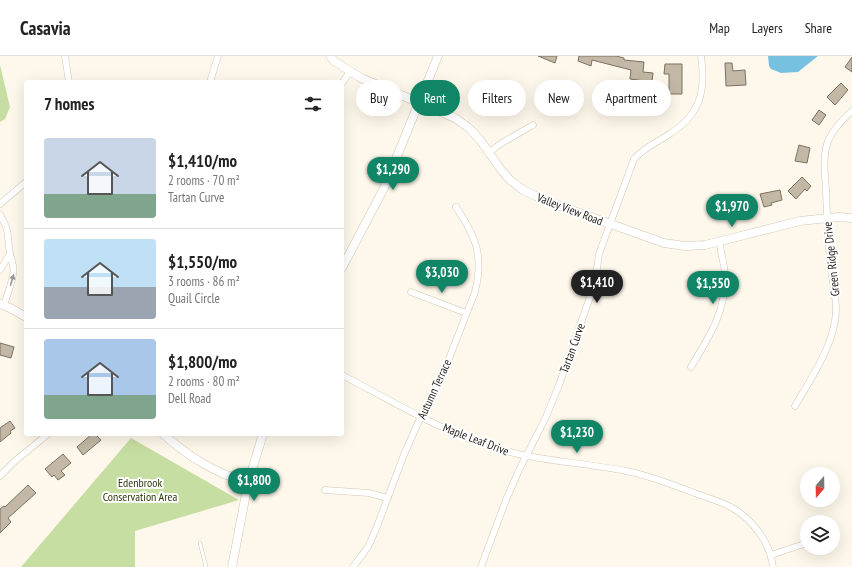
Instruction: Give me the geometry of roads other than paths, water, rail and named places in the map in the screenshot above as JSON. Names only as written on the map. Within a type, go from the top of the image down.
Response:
[{"type":"street","points":[[66,56],[69,80]]},
{"type":"street","points":[[211,80],[218,56]]},
{"type":"street","name":"Valley View Road","points":[[330,56],[334,61],[361,78],[410,98]]},
{"type":"street","points":[[429,80],[438,56]]},
{"type":"street","name":"Tartan Curve","points":[[481,567],[506,500],[546,417],[559,385],[591,296],[600,254],[634,160],[642,150],[670,134],[682,125],[692,114],[699,101],[703,87],[702,56]]},
{"type":"street","points":[[344,80],[350,72]]},
{"type":"street","name":"Green Ridge Drive","points":[[796,406],[831,337],[835,321],[836,304],[829,253],[825,163],[829,140],[835,129],[852,111]]},
{"type":"street","points":[[344,264],[384,188],[414,116]]},
{"type":"street","name":"Valley View Road","points":[[451,116],[464,124],[481,141],[506,176],[523,190],[549,202],[610,225],[664,243],[685,246],[705,245],[800,221],[838,217],[852,218]]},
{"type":"street","points":[[489,153],[500,144],[533,125]]},
{"type":"street","points":[[0,204],[24,184]]},
{"type":"street","name":"Autumn Terrace","points":[[353,567],[368,547],[403,457],[421,416],[441,379],[474,292],[478,277],[479,262],[477,247],[472,233],[456,207]]},
{"type":"street","points":[[0,215],[7,228],[10,239],[10,254],[14,265],[14,275],[2,305],[24,316]]},
{"type":"street","points":[[691,367],[715,326],[722,306],[725,290],[725,274],[720,242]]},
{"type":"street","points":[[0,270],[10,254]]},
{"type":"street","points":[[411,292],[466,313]]},
{"type":"street","name":"Maple Leaf Drive","points":[[344,376],[462,436],[488,446],[516,454],[626,471],[650,477],[731,507],[745,517],[757,529],[771,555],[773,567]]},
{"type":"street","points":[[0,476],[15,461],[46,436]]},
{"type":"street","points":[[165,436],[177,447],[194,459],[227,476],[248,483]]},
{"type":"street","points":[[232,567],[248,483],[262,436]]},
{"type":"street","points":[[325,490],[369,493],[388,498]]},
{"type":"street","points":[[771,555],[800,545]]},
{"type":"lane","points":[[200,543],[206,567]]},
{"type":"water","points":[[768,56],[818,56],[798,72],[781,73],[771,69],[769,66]]},
{"type":"park label","name":"Edenbrook Conservation Area","points":[[140,489]]}]
